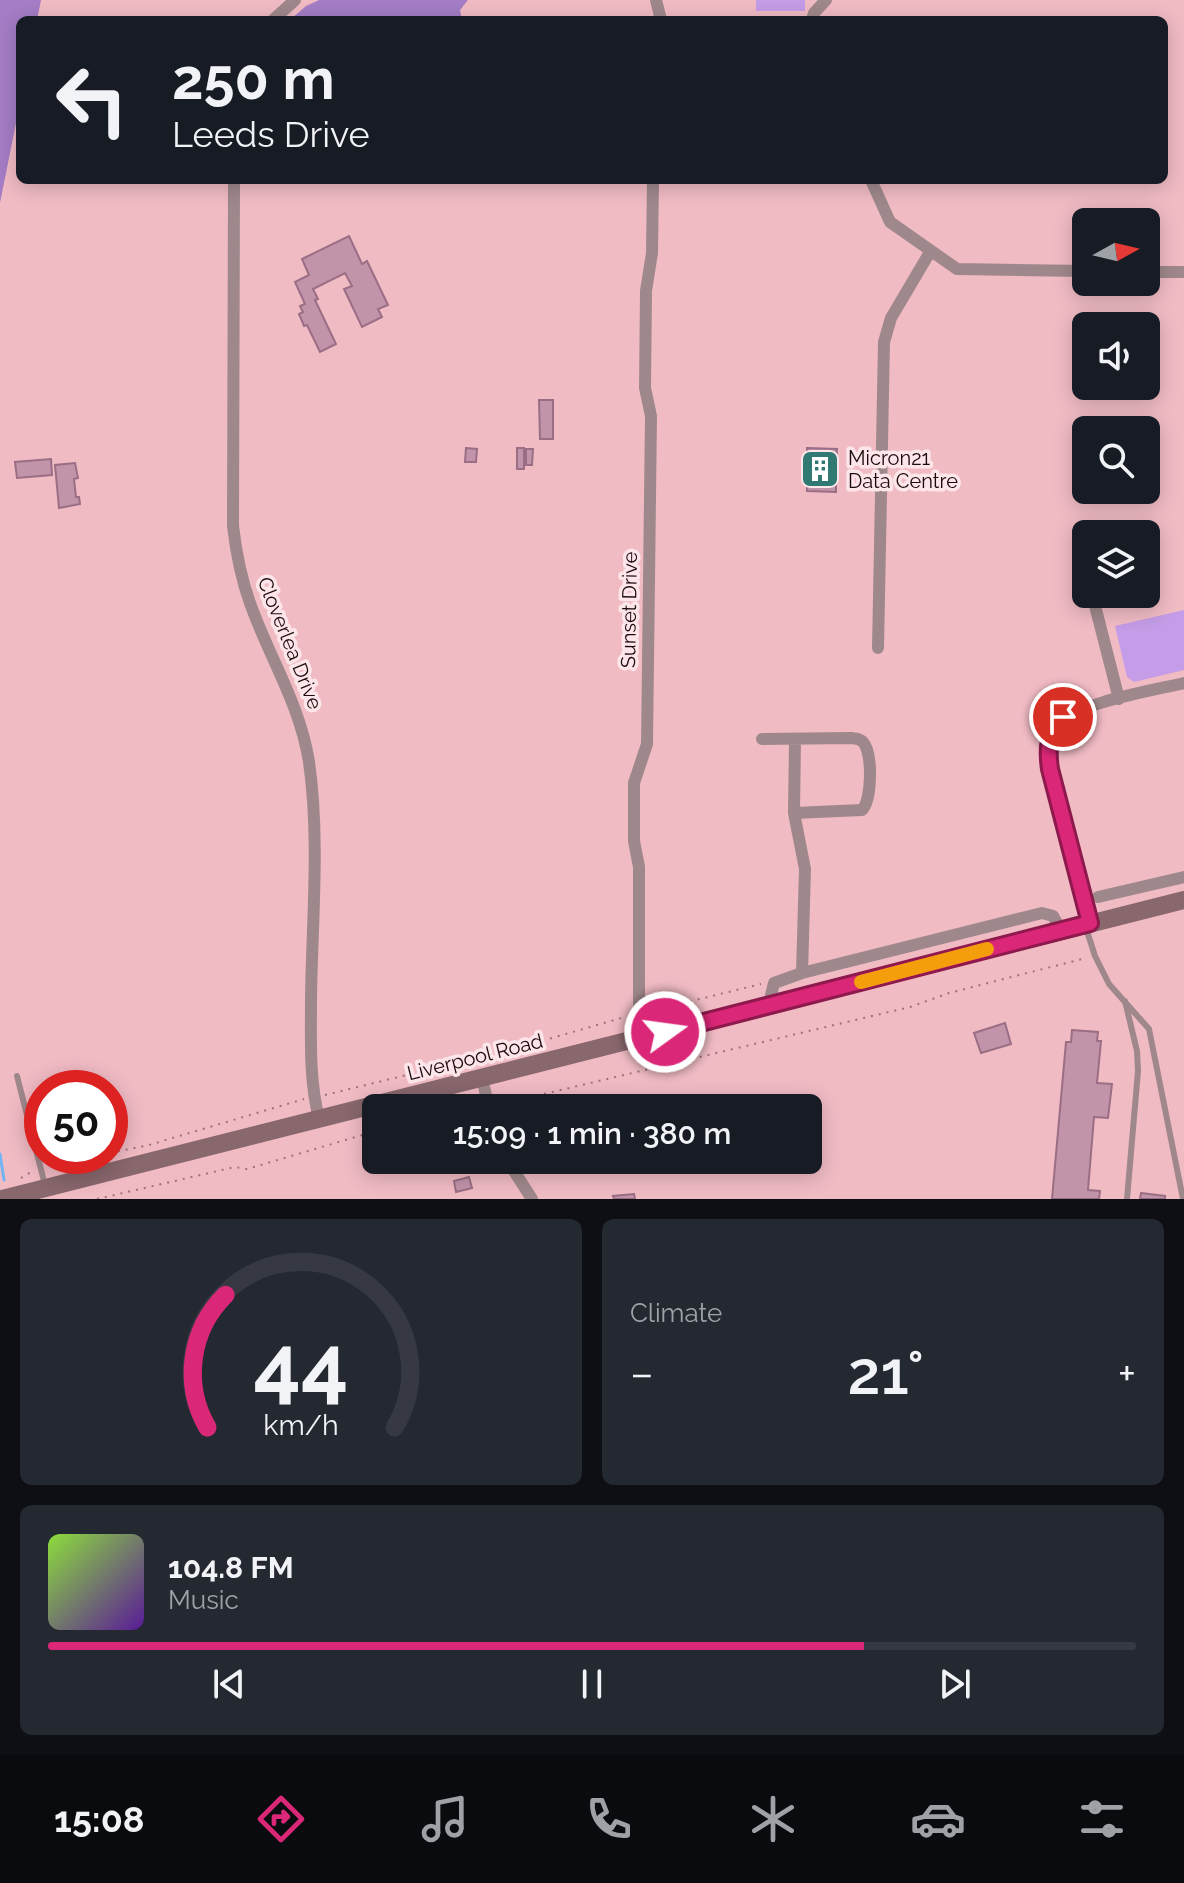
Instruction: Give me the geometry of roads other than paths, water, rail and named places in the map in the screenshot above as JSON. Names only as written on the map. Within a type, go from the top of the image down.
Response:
[{"type":"main road","name":"Liverpool Road","points":[[2,1199],[47,1193],[319,1119],[1184,900]]},
{"type":"street","points":[[277,16],[295,0]]},
{"type":"street","points":[[813,16],[826,0]]},
{"type":"street","name":"Cloverlea Drive","points":[[234,184],[233,526],[245,589],[296,707],[309,764],[313,819],[310,1057],[319,1119]]},
{"type":"street","name":"Sunset Drive","points":[[639,1038],[639,867],[634,841],[634,783],[647,744],[651,416],[645,388],[646,291],[652,253],[653,184]]},
{"type":"street","points":[[873,184],[890,222],[957,269],[1072,271]]},
{"type":"street","points":[[878,648],[884,342],[891,318],[930,252]]},
{"type":"street","points":[[1160,272],[1184,272]]},
{"type":"street","points":[[1096,608],[1119,699]]},
{"type":"street","points":[[1088,924],[1050,769],[1047,749],[1054,727],[1072,712],[1184,683]]},
{"type":"street","points":[[762,739],[857,739],[865,745],[869,755],[868,799],[862,810],[794,813]]},
{"type":"street","points":[[795,740],[794,813],[805,869],[802,973]]},
{"type":"street","points":[[1098,897],[1184,877]]},
{"type":"street","points":[[772,1005],[774,983],[802,973],[1048,913],[1061,930]]},
{"type":"street","points":[[972,930],[977,952]]},
{"type":"street","points":[[482,1078],[486,1094]]},
{"type":"street","points":[[516,1174],[532,1199]]},
{"type":"lane","points":[[1088,924],[1095,956],[1109,984],[1149,1029],[1183,1199]]},
{"type":"lane","points":[[1125,1000],[1137,1051],[1138,1071],[1127,1199]]},
{"type":"lane","points":[[17,1076],[47,1193]]},
{"type":"waterway","points":[[0,1154],[4,1180]]},
{"type":"place","name":"Micron21 Data Centre","points":[[820,469]]}]
